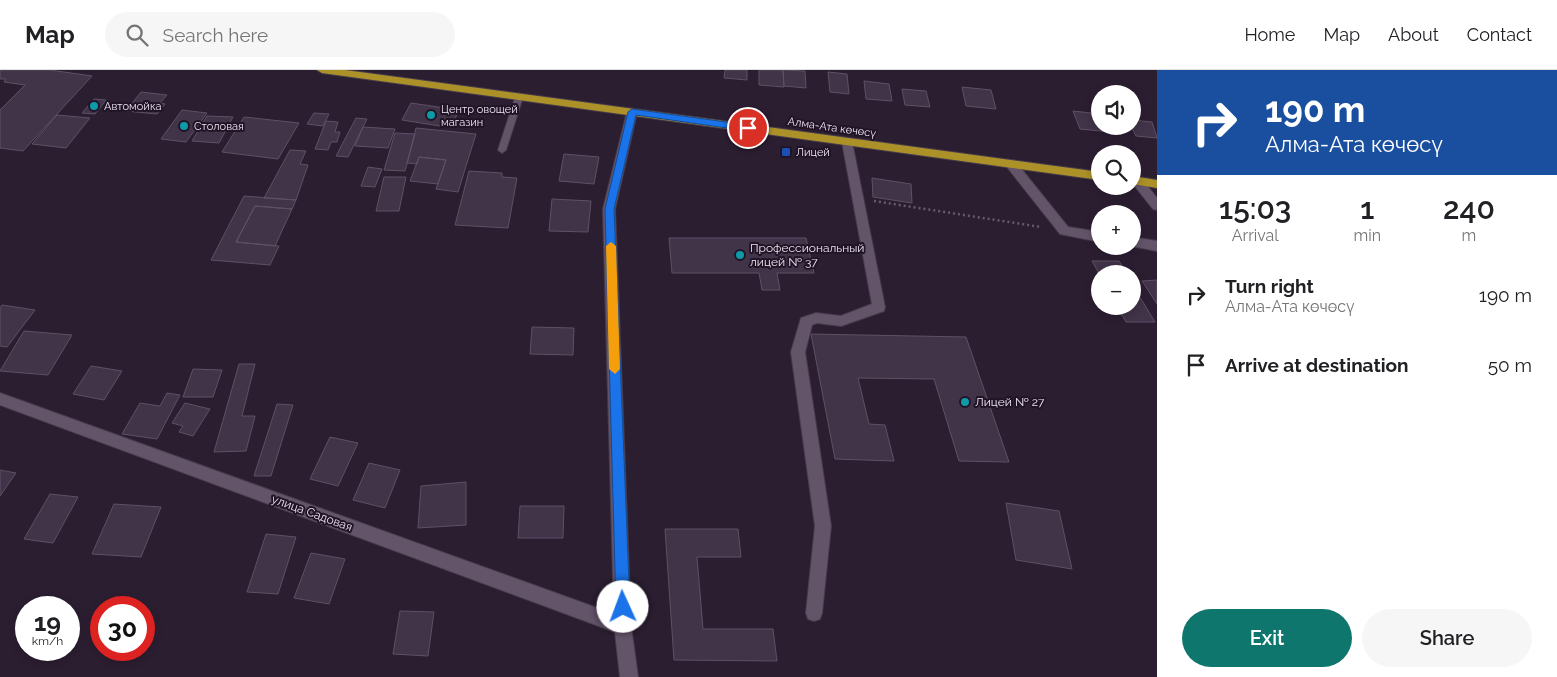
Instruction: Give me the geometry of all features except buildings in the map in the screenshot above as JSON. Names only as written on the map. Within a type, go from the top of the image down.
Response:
[{"type":"highway","name":"Алма-Ата көчөсү","points":[[322,70],[1091,175]]},
{"type":"highway","points":[[1141,182],[1157,184]]},
{"type":"street","points":[[629,677],[623,626],[610,209],[632,112]]},
{"type":"street","points":[[814,613],[823,526],[798,352],[806,322],[816,318],[841,321],[879,307],[847,142]]},
{"type":"street","points":[[1011,164],[1064,231],[1091,236]]},
{"type":"street","points":[[1141,188],[1157,206]]},
{"type":"street","points":[[1141,243],[1157,246]]},
{"type":"street","name":"улица Садовая","points":[[0,399],[623,626]]},
{"type":"lane","points":[[502,150],[519,96]]},
{"type":"path","points":[[857,199],[1064,231]]},
{"type":"slow traffic","points":[[611,246],[615,369]]},
{"type":"place","name":"Автомойка","points":[[94,106]]},
{"type":"place","name":"Центр овощей магазин","points":[[431,115]]},
{"type":"place","name":"Столовая","points":[[184,126]]},
{"type":"place","name":"Лицей","points":[[786,152]]},
{"type":"place","name":"Профессиональный лицей № 37","points":[[740,255]]},
{"type":"place","name":"Лицей № 27","points":[[965,402]]},
{"type":"route","points":[[623,607],[610,209],[632,112],[748,128]]}]
